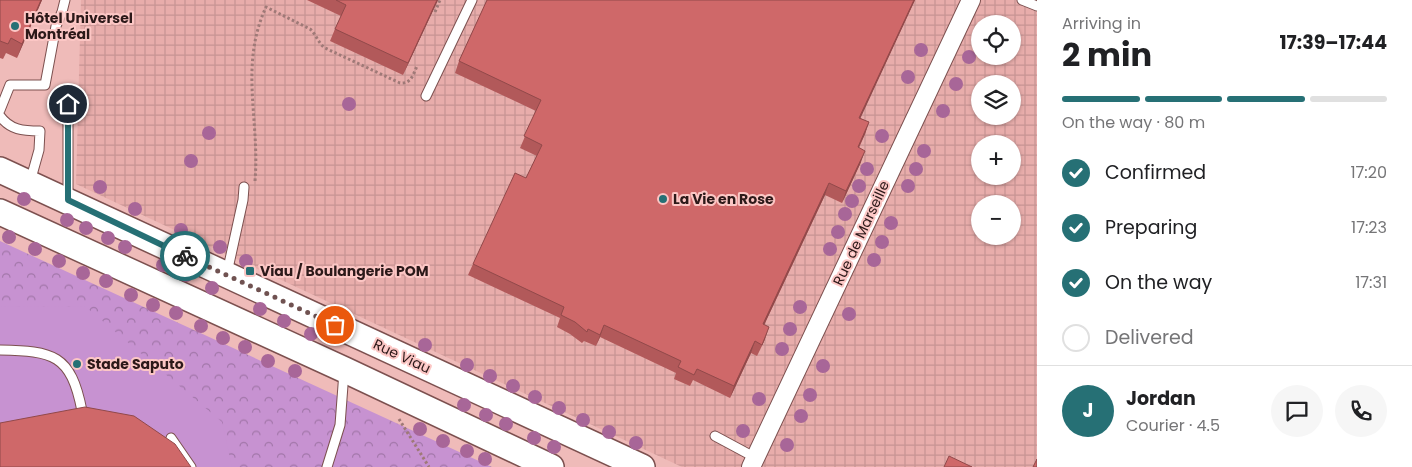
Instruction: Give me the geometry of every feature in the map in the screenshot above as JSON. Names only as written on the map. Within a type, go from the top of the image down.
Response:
[{"type":"main road","name":"Rue Viau","points":[[0,170],[642,467]]},
{"type":"main road","points":[[0,212],[345,370],[551,467]]},
{"type":"street","name":"Rue de Marseille","points":[[754,462],[971,0]]},
{"type":"lane","points":[[0,110],[10,85],[45,85],[56,26],[65,0]]},
{"type":"lane","points":[[426,96],[472,0]]},
{"type":"lane","points":[[1022,0],[1037,6]]},
{"type":"lane","points":[[68,104],[68,200]]},
{"type":"lane","points":[[0,116],[6,124],[15,128],[24,131],[40,131],[36,163],[30,184]]},
{"type":"lane","points":[[226,275],[243,200],[244,187]]},
{"type":"lane","points":[[0,350],[45,353],[59,360],[71,375],[78,390],[82,411]]},
{"type":"lane","points":[[327,467],[340,425],[345,370]]},
{"type":"lane","points":[[714,436],[754,462]]},
{"type":"lane","points":[[171,438],[191,467]]},
{"type":"path","points":[[434,12],[440,0]]},
{"type":"path","points":[[257,157],[251,66],[256,32],[266,6],[310,29],[324,48],[400,83],[407,83],[411,80],[417,66]]},
{"type":"path","points":[[404,426],[429,467]]},
{"type":"shaded area","points":[[81,0],[1037,0],[1037,467],[682,467],[76,184]]},
{"type":"green space","points":[[0,241],[492,467],[0,467]]},
{"type":"green space","name":"Stade Saputo","points":[[0,306],[86,307],[222,422],[232,467],[0,467]]},
{"type":"building","name":"Hôtel Universel Montréal","points":[[0,0],[41,0],[22,44],[11,38],[8,44],[0,41]]},
{"type":"building","points":[[336,0],[437,0],[408,63],[335,29],[346,5]]},
{"type":"building","name":"La Vie en Rose","points":[[487,0],[914,0],[859,118],[869,122],[858,147],[865,151],[846,191],[829,183],[763,324],[769,327],[762,345],[755,341],[734,386],[697,369],[694,375],[678,367],[681,361],[604,325],[600,335],[588,329],[587,332],[575,322],[561,315],[564,307],[473,264],[515,173],[526,178],[542,145],[524,136],[541,100],[459,61]]},
{"type":"building","points":[[85,407],[134,416],[175,444],[191,467],[0,467],[0,423]]},
{"type":"building","points":[[949,456],[972,467],[944,467]]},
{"type":"building","points":[[1037,459],[1037,467],[1033,467]]},
{"type":"way so far","points":[[185,256],[335,325]]},
{"type":"place","name":"Hôtel Universel Montréal","points":[[15,26]]},
{"type":"place","name":"La Vie en Rose","points":[[663,199]]},
{"type":"place","name":"Viau / Boulangerie POM","points":[[250,271]]},
{"type":"place","name":"Stade Saputo","points":[[77,364]]},
{"type":"route","points":[[68,104],[68,200],[185,256]]}]
